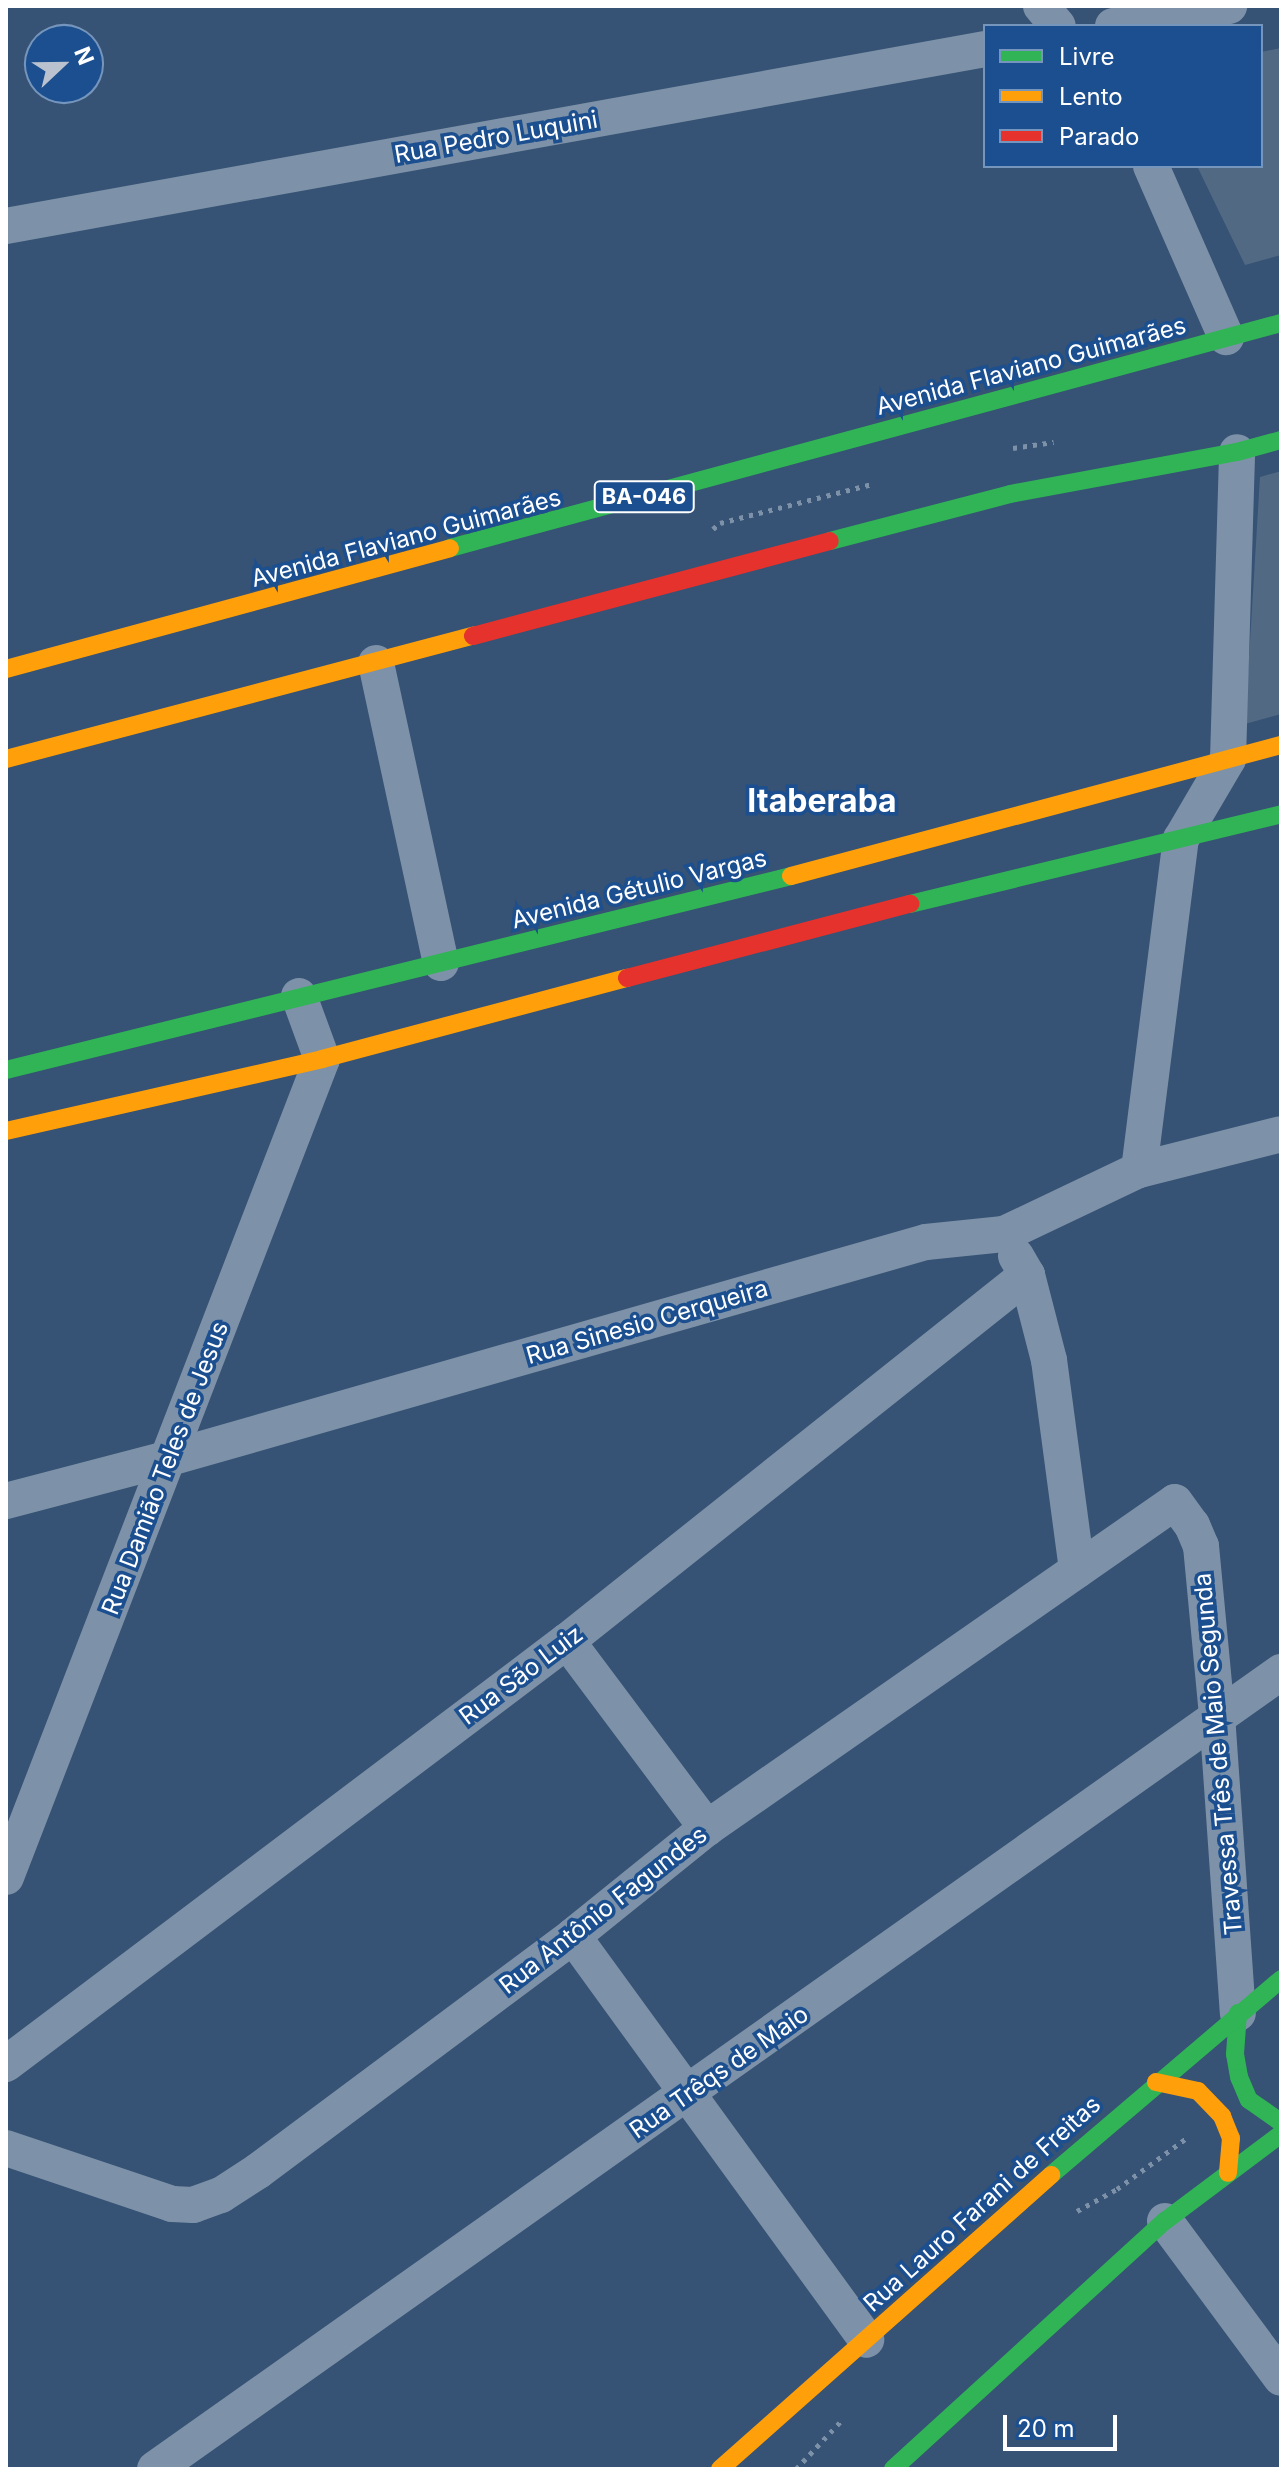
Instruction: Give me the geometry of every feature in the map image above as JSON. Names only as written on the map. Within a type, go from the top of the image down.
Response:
[{"type":"street","points":[[1041,6],[1056,24]]},
{"type":"street","points":[[1125,24],[1229,6]]},
{"type":"street","name":"Rua Pedro Luquini","points":[[6,226],[983,49]]},
{"type":"street","points":[[1152,168],[1226,337]]},
{"type":"street","name":"Avenida Flaviano Guimarães","points":[[6,669],[1281,323]]},
{"type":"street","points":[[6,759],[1010,494],[1237,452],[1281,440]]},
{"type":"street","points":[[1139,1170],[1181,839],[1228,759],[1237,452]]},
{"type":"street","points":[[376,663],[441,963]]},
{"type":"street","name":"Avenida Gétulio Vargas","points":[[6,1070],[299,996],[918,851],[1281,745]]},
{"type":"street","points":[[6,1131],[322,1059],[927,892],[1181,839],[1281,814]]},
{"type":"street","points":[[299,996],[322,1059]]},
{"type":"street","name":"Rua Damião Teles de Jesus","points":[[6,1877],[322,1059]]},
{"type":"street","name":"Rua Sinesio Cerqueira","points":[[6,1501],[170,1458],[926,1242],[1004,1234],[1139,1170],[1281,1134]]},
{"type":"street","points":[[1004,1234],[1027,1275],[1049,1360],[1077,1570]]},
{"type":"street","name":"Rua São Luiz","points":[[6,2064],[567,1641],[1027,1275]]},
{"type":"street","name":"Rua Antônio Fagundes","points":[[6,2148],[164,2202],[193,2205],[221,2195],[258,2171],[573,1936],[707,1828],[1175,1502]]},
{"type":"street","name":"Travessa Três de Maio Segunda","points":[[1175,1502],[1192,1525],[1201,1546],[1217,1715],[1238,2013]]},
{"type":"street","points":[[567,1641],[707,1828]]},
{"type":"street","name":"Rua Trêqs de Maio","points":[[155,2469],[1281,1672]]},
{"type":"street","points":[[573,1936],[686,2096],[866,2340]]},
{"type":"street","name":"Rua Lauro Farani de Freitas","points":[[720,2469],[1156,2082],[1281,1979]]},
{"type":"street","points":[[1238,2013],[1235,2054],[1239,2077],[1249,2100],[1281,2122]]},
{"type":"street","points":[[1156,2082],[1198,2091],[1222,2116],[1231,2138],[1228,2173]]},
{"type":"street","points":[[893,2469],[1165,2221],[1281,2134]]},
{"type":"street","points":[[1165,2221],[1281,2378]]},
{"type":"path","points":[[1063,2219],[1117,2189],[1222,2116]]},
{"type":"path","points":[[796,2469],[847,2414]]},
{"type":"building","points":[[1281,48],[1281,255],[1245,265],[1198,168],[1263,168],[1263,52]]},
{"type":"building","points":[[1281,471],[1281,714],[1245,724],[1260,477]]},
{"type":"traffic: fast","points":[[450,548],[1281,323]]},
{"type":"traffic: fast","points":[[830,541],[1010,494],[1237,452],[1281,440]]},
{"type":"traffic: fast","points":[[910,904],[1281,814]]},
{"type":"traffic: fast","points":[[6,1070],[791,876]]},
{"type":"traffic: fast","points":[[1051,2175],[1281,1979]]},
{"type":"traffic: fast","points":[[1238,2013],[1235,2054],[1239,2077],[1249,2100],[1281,2122]]},
{"type":"traffic: fast","points":[[893,2469],[1165,2221],[1281,2134]]},
{"type":"traffic: slow","points":[[6,669],[450,548]]},
{"type":"traffic: slow","points":[[6,759],[473,636]]},
{"type":"traffic: slow","points":[[791,876],[1281,745]]},
{"type":"traffic: slow","points":[[6,1131],[322,1059],[627,978]]},
{"type":"traffic: slow","points":[[1156,2082],[1198,2091],[1222,2116],[1231,2138],[1228,2173]]},
{"type":"traffic: slow","points":[[720,2469],[1051,2175]]},
{"type":"traffic: jam","points":[[473,636],[830,541]]},
{"type":"traffic: jam","points":[[627,978],[910,904]]},
{"type":"district","name":"Itaberaba","points":[[822,801]]}]
